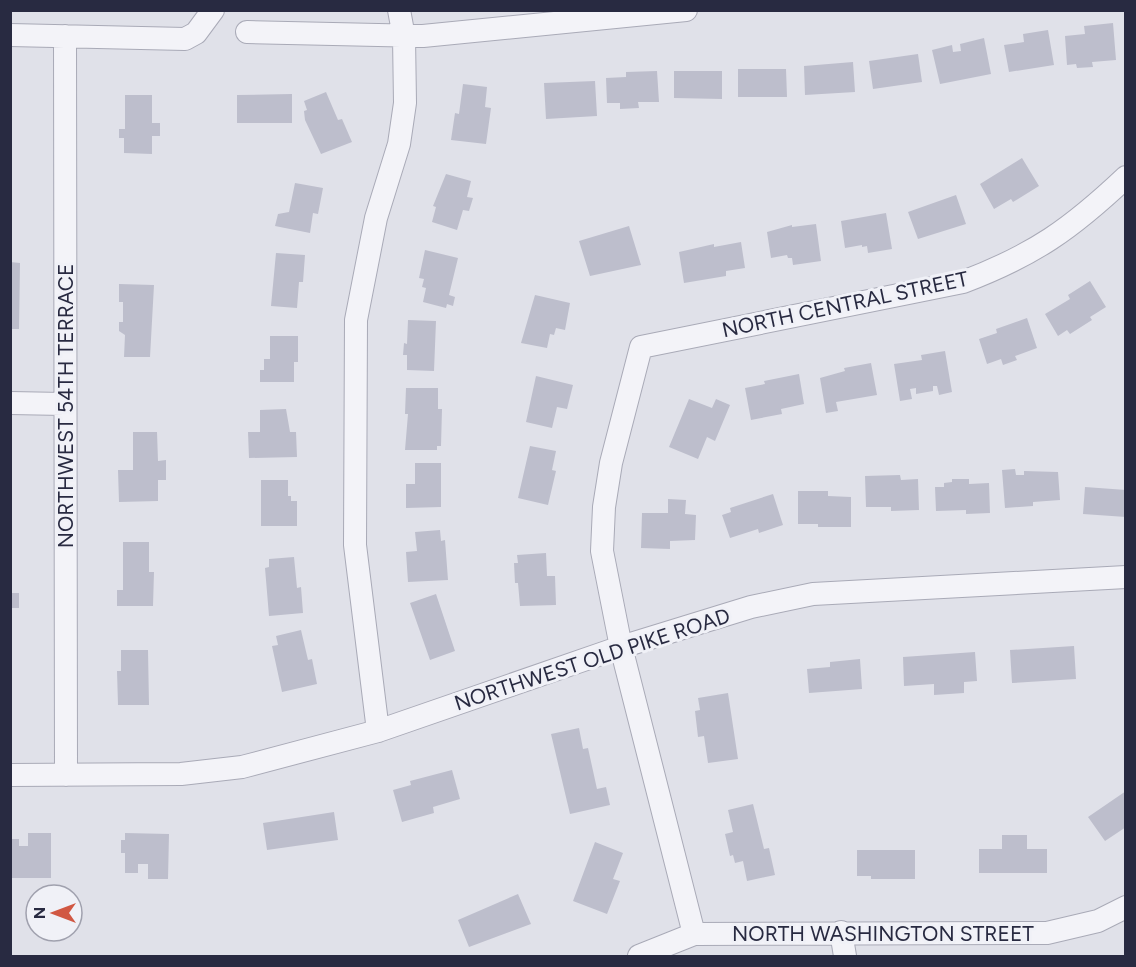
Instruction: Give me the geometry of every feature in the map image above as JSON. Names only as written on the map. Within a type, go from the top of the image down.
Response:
[{"type":"street","points":[[10,35],[185,39],[202,28],[213,10]]},
{"type":"street","points":[[378,731],[355,544],[356,320],[376,218],[399,144],[405,104],[404,37],[399,10]]},
{"type":"street","points":[[247,32],[404,37],[686,10]]},
{"type":"street","name":"NORTHWEST 54TH TERRACE","points":[[65,36],[66,775]]},
{"type":"street","name":"NORTH CENTRAL STREET","points":[[621,647],[602,551],[604,507],[611,463],[641,347],[963,282],[999,268],[1052,240],[1094,207],[1125,177]]},
{"type":"street","points":[[10,403],[64,404]]},
{"type":"street","name":"NORTHWEST OLD PIKE ROAD","points":[[10,775],[181,774],[242,766],[378,731],[621,647],[752,607],[813,594],[1125,577]]},
{"type":"street","points":[[621,647],[694,934]]},
{"type":"street","name":"NORTH WASHINGTON STREET","points":[[639,957],[694,934],[1047,933],[1098,921],[1125,907]]},
{"type":"street","points":[[841,932],[845,957]]},
{"type":"building","points":[[1113,23],[1116,60],[1092,62],[1093,67],[1077,68],[1076,64],[1067,65],[1065,36],[1085,34],[1084,26]]},
{"type":"building","points":[[1048,30],[1054,65],[1009,72],[1004,45],[1024,42],[1023,34]]},
{"type":"building","points":[[984,38],[991,74],[940,84],[932,50],[952,45],[953,52],[961,51],[960,44]]},
{"type":"building","points":[[918,54],[922,82],[873,89],[869,61]]},
{"type":"building","points":[[853,62],[855,92],[805,95],[804,66]]},
{"type":"building","points":[[738,69],[786,69],[787,97],[738,97]]},
{"type":"building","points":[[657,71],[659,102],[638,102],[639,108],[620,109],[620,103],[607,103],[606,78],[626,77],[626,72]]},
{"type":"building","points":[[674,71],[722,71],[722,99],[674,98]]},
{"type":"building","points":[[595,81],[597,116],[546,119],[544,83]]},
{"type":"building","points":[[463,84],[487,87],[485,107],[491,108],[486,144],[451,140],[455,113],[459,114]]},
{"type":"building","points":[[326,92],[338,120],[342,119],[352,142],[321,154],[305,120],[304,111],[307,110],[304,101]]},
{"type":"building","points":[[292,94],[292,123],[237,123],[237,95]]},
{"type":"building","points":[[125,95],[152,95],[152,123],[160,123],[160,136],[152,136],[152,154],[124,153],[124,138],[119,138],[119,129],[125,129]]},
{"type":"building","points":[[1022,158],[1039,186],[1013,202],[1011,199],[994,209],[980,184]]},
{"type":"building","points":[[446,174],[471,181],[467,197],[473,198],[469,211],[463,210],[457,230],[432,222],[436,207],[433,206]]},
{"type":"building","points":[[295,183],[323,188],[318,214],[313,213],[310,233],[275,226],[278,214],[289,212]]},
{"type":"building","points":[[956,195],[966,224],[918,239],[908,212]]},
{"type":"building","points":[[886,213],[892,249],[868,253],[867,246],[845,248],[841,221]]},
{"type":"building","points":[[816,224],[821,261],[793,265],[792,258],[788,258],[787,255],[771,258],[767,232],[792,225],[792,227]]},
{"type":"building","points":[[629,226],[641,265],[590,276],[579,241]]},
{"type":"building","points":[[741,242],[745,268],[726,271],[726,276],[684,283],[679,252],[714,244],[714,247]]},
{"type":"building","points":[[425,250],[458,258],[449,295],[455,297],[453,306],[447,304],[446,308],[423,302],[426,288],[422,287],[424,279],[419,278]]},
{"type":"building","points":[[276,253],[305,255],[303,282],[299,282],[297,308],[271,306]]},
{"type":"building","points":[[10,262],[20,263],[19,329],[10,329]]},
{"type":"building","points":[[1090,281],[1106,307],[1090,317],[1092,320],[1070,334],[1067,330],[1058,336],[1045,314],[1070,299],[1068,295]]},
{"type":"building","points":[[119,284],[154,285],[150,357],[124,357],[125,335],[119,331],[119,322],[123,322],[123,302],[119,302]]},
{"type":"building","points":[[535,295],[570,303],[565,330],[556,328],[554,335],[550,334],[547,348],[521,343]]},
{"type":"building","points":[[1027,318],[1037,348],[1015,356],[1017,360],[1003,365],[1001,359],[987,364],[979,339],[997,333],[996,329]]},
{"type":"building","points":[[408,320],[436,321],[434,371],[407,370],[407,355],[403,355],[404,343],[407,344]]},
{"type":"building","points":[[270,336],[298,336],[298,362],[294,362],[294,382],[260,382],[260,370],[264,370],[264,359],[270,359]]},
{"type":"building","points":[[945,351],[952,392],[939,395],[937,386],[933,386],[933,391],[916,394],[916,388],[910,389],[912,399],[900,401],[894,364],[922,360],[921,355]]},
{"type":"building","points":[[871,363],[877,395],[836,402],[838,411],[826,413],[820,378],[845,371],[844,368]]},
{"type":"building","points":[[799,374],[804,404],[781,409],[782,414],[751,420],[745,388],[765,384],[764,381]]},
{"type":"building","points":[[536,376],[573,385],[567,409],[557,407],[552,428],[526,422]]},
{"type":"building","points":[[406,388],[438,388],[438,409],[442,409],[441,446],[437,446],[437,450],[405,450],[408,414],[405,414]]},
{"type":"building","points":[[689,399],[712,408],[716,399],[730,405],[715,441],[707,437],[698,459],[669,447]]},
{"type":"building","points":[[286,409],[290,432],[296,432],[297,457],[249,458],[248,432],[260,432],[260,410]]},
{"type":"building","points":[[133,432],[157,432],[158,461],[166,460],[166,480],[158,480],[158,501],[119,502],[118,470],[133,470]]},
{"type":"building","points":[[530,446],[556,451],[552,470],[556,471],[548,505],[518,498]]},
{"type":"building","points":[[415,463],[441,463],[441,507],[406,508],[406,484],[415,484]]},
{"type":"building","points":[[1015,469],[1016,475],[1024,475],[1024,471],[1058,472],[1060,500],[1033,502],[1033,506],[1005,508],[1002,470]]},
{"type":"building","points":[[900,475],[901,480],[918,479],[919,510],[891,511],[891,507],[866,507],[865,476]]},
{"type":"building","points":[[952,479],[969,479],[969,484],[989,483],[990,513],[966,514],[966,510],[936,511],[935,487],[944,487],[944,483],[952,482]]},
{"type":"building","points":[[261,480],[288,480],[288,496],[291,496],[291,501],[297,501],[297,526],[261,526]]},
{"type":"building","points":[[1085,487],[1126,490],[1126,517],[1083,514]]},
{"type":"building","points":[[798,491],[828,491],[828,496],[851,497],[851,527],[818,527],[818,524],[798,524]]},
{"type":"building","points":[[773,494],[783,525],[759,533],[758,529],[730,538],[722,515],[731,512],[730,508]]},
{"type":"building","points":[[668,499],[686,500],[685,514],[696,515],[695,540],[670,541],[670,549],[641,548],[642,513],[668,513]]},
{"type":"building","points":[[440,530],[441,541],[445,540],[448,580],[408,582],[406,552],[417,551],[415,532]]},
{"type":"building","points":[[123,542],[149,542],[149,572],[154,572],[153,606],[117,606],[117,590],[123,590]]},
{"type":"building","points":[[546,553],[547,576],[555,576],[556,605],[520,606],[518,583],[515,583],[514,563],[518,563],[517,555]]},
{"type":"building","points":[[294,557],[297,588],[301,587],[303,613],[269,616],[265,568],[269,567],[269,559]]},
{"type":"building","points":[[10,593],[19,593],[19,608],[10,608]]},
{"type":"building","points":[[436,594],[455,651],[430,660],[410,603]]},
{"type":"building","points":[[301,630],[308,660],[312,659],[317,684],[282,692],[272,646],[278,645],[276,636]]},
{"type":"building","points":[[1074,646],[1076,679],[1012,683],[1010,650]]},
{"type":"building","points":[[121,650],[148,650],[149,705],[118,705],[117,671],[121,671]]},
{"type":"building","points":[[975,652],[977,681],[964,682],[964,693],[934,695],[934,684],[904,686],[903,657]]},
{"type":"building","points":[[860,659],[862,689],[809,693],[807,669],[830,667],[830,662]]},
{"type":"building","points":[[728,693],[738,759],[708,763],[704,736],[698,737],[695,711],[700,710],[698,698]]},
{"type":"building","points":[[579,728],[583,749],[588,748],[597,789],[606,787],[610,805],[570,814],[551,734]]},
{"type":"building","points":[[452,770],[460,799],[433,807],[434,813],[402,822],[393,790],[411,785],[410,781]]},
{"type":"building","points":[[1126,791],[1126,827],[1105,841],[1088,817]]},
{"type":"building","points":[[753,804],[764,849],[769,848],[775,875],[747,881],[743,861],[735,863],[733,855],[730,856],[725,834],[733,832],[728,810]]},
{"type":"building","points":[[334,812],[338,840],[267,850],[263,823]]},
{"type":"building","points":[[28,833],[51,833],[51,878],[10,878],[10,839],[19,839],[19,846],[28,846]]},
{"type":"building","points":[[125,833],[169,834],[168,879],[148,879],[148,864],[138,864],[138,873],[125,873],[125,853],[121,853],[121,840],[125,840]]},
{"type":"building","points":[[1002,835],[1027,835],[1027,849],[1047,849],[1047,873],[979,873],[979,849],[1002,849]]},
{"type":"building","points":[[595,842],[623,853],[613,879],[620,881],[607,914],[573,901]]},
{"type":"building","points":[[857,850],[915,850],[915,879],[871,879],[871,876],[857,876]]},
{"type":"building","points":[[518,894],[531,924],[469,947],[458,920]]}]
